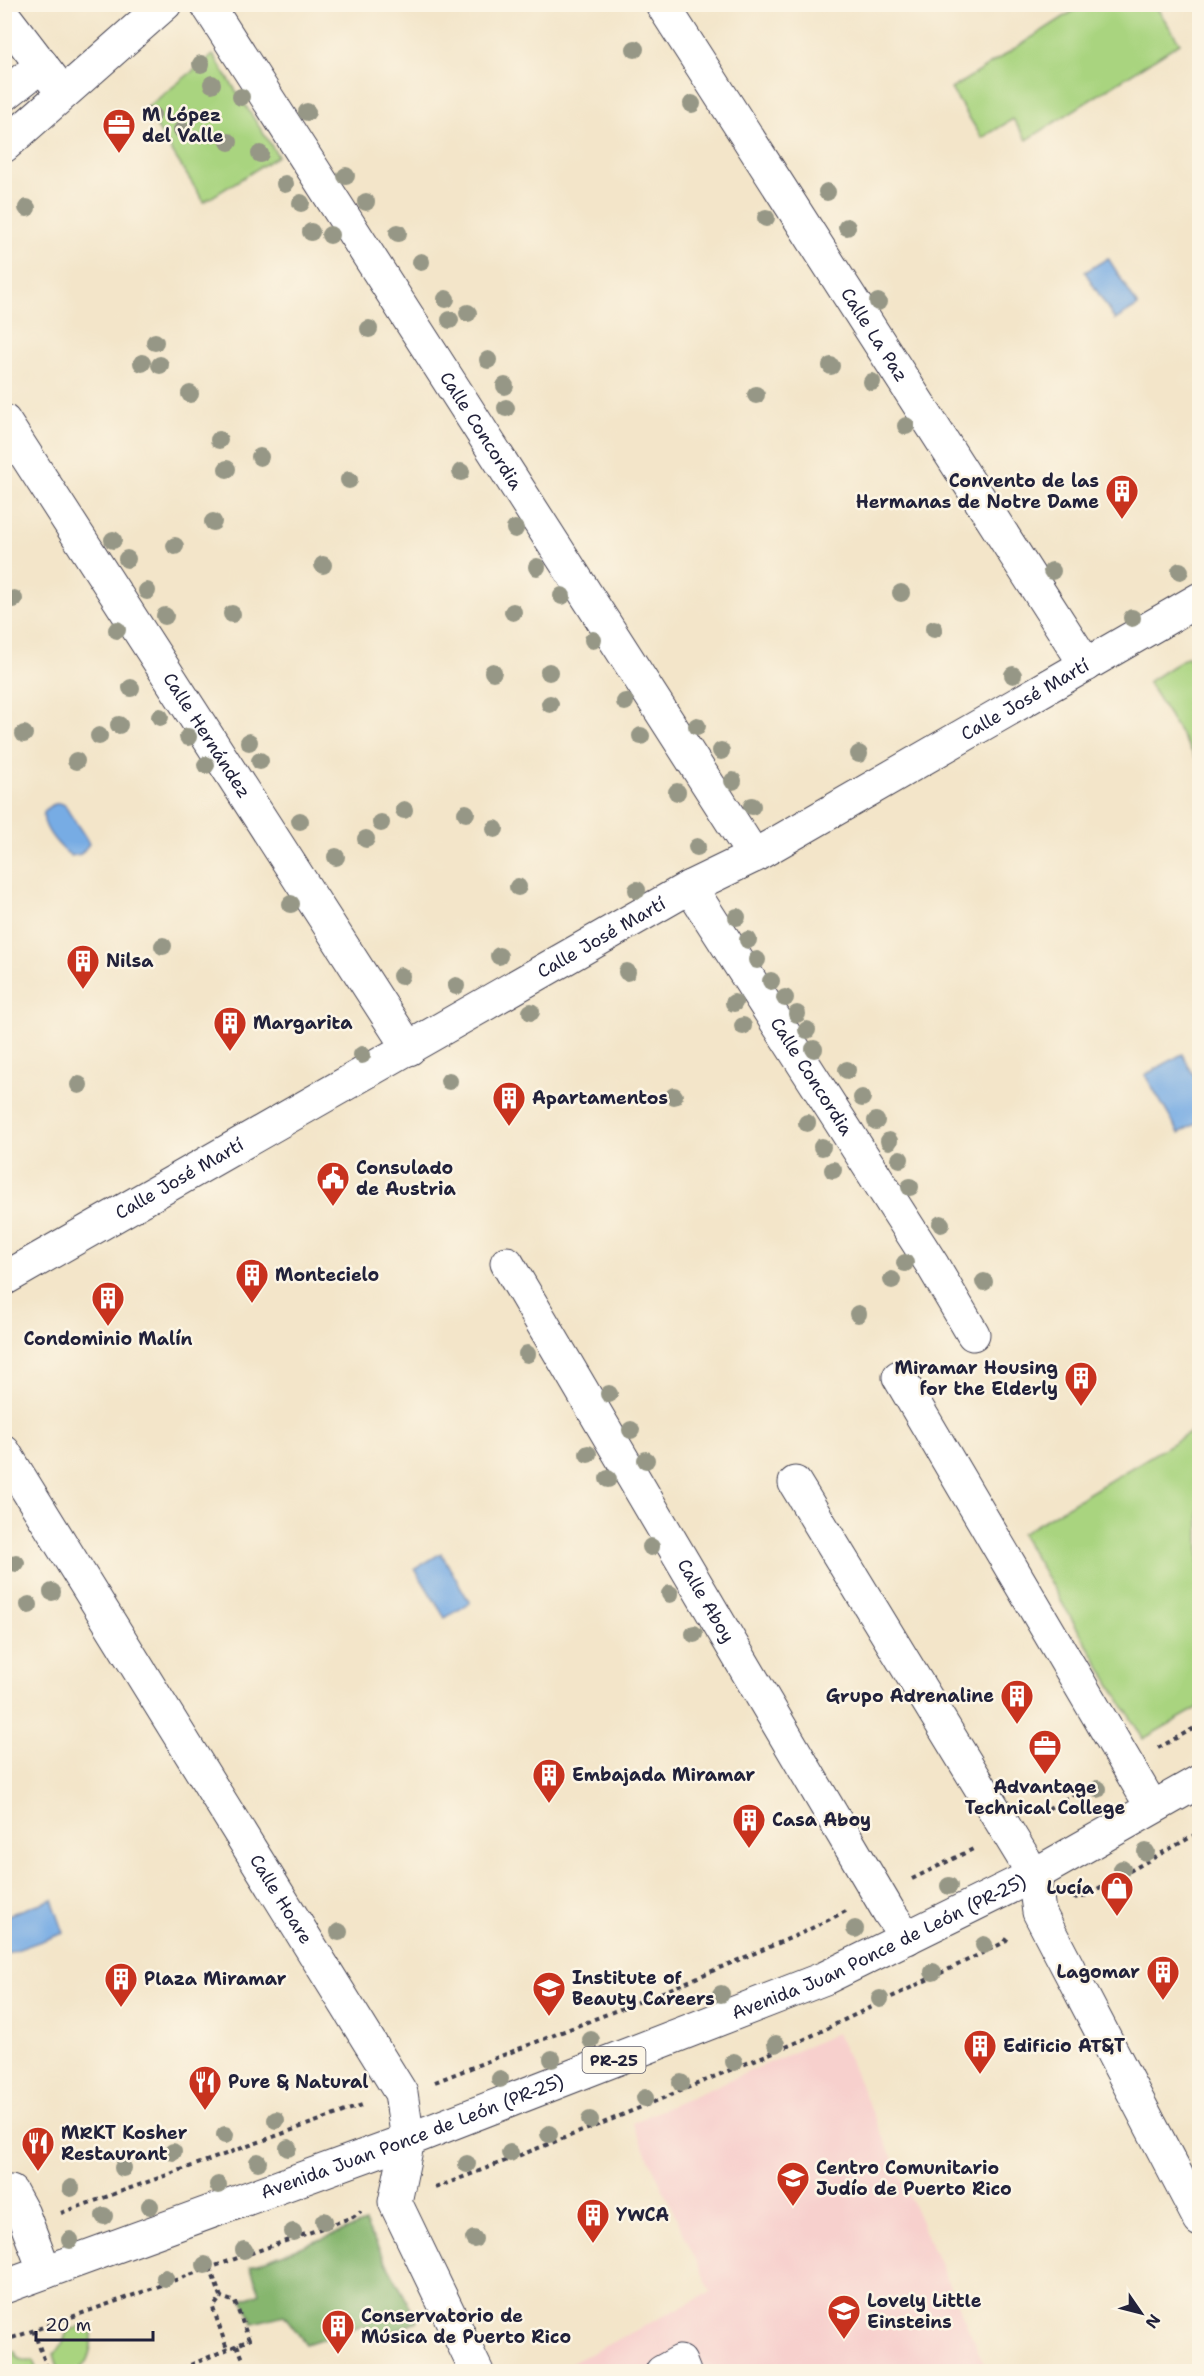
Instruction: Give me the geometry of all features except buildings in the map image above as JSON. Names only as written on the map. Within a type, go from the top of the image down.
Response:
[{"type":"street","points":[[4,146],[165,4]]},
{"type":"street","name":"Calle Concordia","points":[[207,4],[754,856]]},
{"type":"street","name":"Calle La Paz","points":[[662,4],[1086,665]]},
{"type":"street","points":[[7,25],[63,93]]},
{"type":"street","points":[[4,94],[42,65]]},
{"type":"street","name":"Calle Hernández","points":[[4,421],[409,1049]]},
{"type":"street","name":"Calle José Martí","points":[[4,1279],[690,887],[754,856],[1200,598]]},
{"type":"street","name":"Calle Concordia","points":[[690,887],[933,1266],[973,1334]]},
{"type":"street","name":"Calle Aboy","points":[[507,1263],[906,1938]]},
{"type":"street","points":[[898,1377],[1152,1807]]},
{"type":"street","name":"Calle Hoare","points":[[4,1452],[401,2093],[408,2140],[395,2202],[477,2372]]},
{"type":"street","points":[[795,1483],[1005,1832],[1034,1875],[1040,1912],[1200,2220]]},
{"type":"street","name":"Avenida Juan Ponce de León (PR-25)","points":[[4,2287],[408,2140],[825,1977],[1034,1875],[1200,1781]]},
{"type":"street","points":[[11,2192],[23,2214],[45,2272]]},
{"type":"street","points":[[662,2372],[680,2362],[684,2372]]},
{"type":"path","points":[[26,2226],[367,2103],[444,2079],[614,2012],[800,1934],[1005,1832],[1200,1725]]},
{"type":"path","points":[[4,2341],[353,2217],[368,2206],[397,2193],[423,2193],[603,2124],[805,2039],[1005,1942],[1013,1930],[1040,1912],[1065,1898],[1083,1897],[1200,1832]]},
{"type":"path","points":[[174,2372],[249,2340],[235,2302],[221,2296],[210,2268]]},
{"type":"path","points":[[221,2296],[213,2308],[227,2349]]},
{"type":"path","points":[[33,2331],[49,2372]]},
{"type":"path","points":[[237,2345],[243,2359]]},
{"type":"shaded area","name":"Centro Comunitario Judío de Puerto Rico","points":[[837,2033],[987,2371],[554,2372],[711,2292],[632,2123]]},
{"type":"green space","points":[[1084,4],[1155,5],[1180,43],[1027,140],[1013,119],[982,138],[951,89]]},
{"type":"green space","points":[[213,55],[278,156],[204,202],[145,109]]},
{"type":"green space","points":[[1188,656],[1199,674],[1199,754],[1195,757],[1148,682]]},
{"type":"green space","points":[[1199,1427],[1199,1707],[1143,1739],[1021,1534]]},
{"type":"green space","points":[[365,2223],[418,2321],[370,2341],[363,2325],[306,2344],[284,2315],[253,2323],[243,2300],[260,2293],[250,2266]]},
{"type":"green space","points":[[92,2323],[90,2351],[85,2364],[74,2372],[59,2371],[54,2354],[63,2343],[67,2331]]},
{"type":"green space","points":[[15,2351],[21,2360],[33,2360],[37,2371],[5,2371],[5,2355]]},
{"type":"water","points":[[1108,258],[1138,306],[1115,320],[1085,272]]},
{"type":"water","points":[[60,803],[65,805],[89,844],[81,854],[71,856],[51,836],[46,827],[44,812],[50,806]]},
{"type":"water","points":[[1182,1054],[1199,1085],[1200,1121],[1179,1133],[1145,1075]]},
{"type":"water","points":[[441,1553],[470,1603],[445,1618],[415,1569]]},
{"type":"water","points":[[52,1899],[64,1933],[5,1954],[5,1916]]},
{"type":"place","name":"M López del Valle","points":[[119,154]]},
{"type":"place","name":"Convento de las Hermanas de Notre Dame","points":[[1122,520]]},
{"type":"place","name":"Nilsa","points":[[83,990]]},
{"type":"place","name":"Margarita","points":[[230,1052]]},
{"type":"place","name":"Apartamentos","points":[[509,1127]]},
{"type":"place","name":"Consulado de Austria","points":[[333,1207]]},
{"type":"place","name":"Montecielo","points":[[252,1304]]},
{"type":"place","name":"Condominio Malín","points":[[108,1327]]},
{"type":"place","name":"Miramar Housing for the Elderly","points":[[1081,1407]]},
{"type":"place","name":"Grupo Adrenaline","points":[[1017,1725]]},
{"type":"place","name":"Advantage Technical College","points":[[1045,1775]]},
{"type":"place","name":"Embajada Miramar","points":[[549,1804]]},
{"type":"place","name":"Casa Aboy","points":[[749,1849]]},
{"type":"place","name":"Lucía","points":[[1117,1917]]},
{"type":"place","name":"Lagomar","points":[[1163,2001]]},
{"type":"place","name":"Plaza Miramar","points":[[121,2008]]},
{"type":"place","name":"Institute of Beauty Careers","points":[[549,2017]]},
{"type":"place","name":"Edificio AT&T","points":[[980,2075]]},
{"type":"place","name":"Pure & Natural","points":[[205,2111]]},
{"type":"place","name":"MRKT Kosher Restaurant","points":[[38,2172]]},
{"type":"place","name":"Centro Comunitario Judío de Puerto Rico","points":[[793,2207]]},
{"type":"place","name":"YWCA","points":[[593,2244]]},
{"type":"place","name":"Lovely Little Einsteins","points":[[844,2340]]},
{"type":"place","name":"Conservatorio de Música de Puerto Rico","points":[[338,2355]]}]
